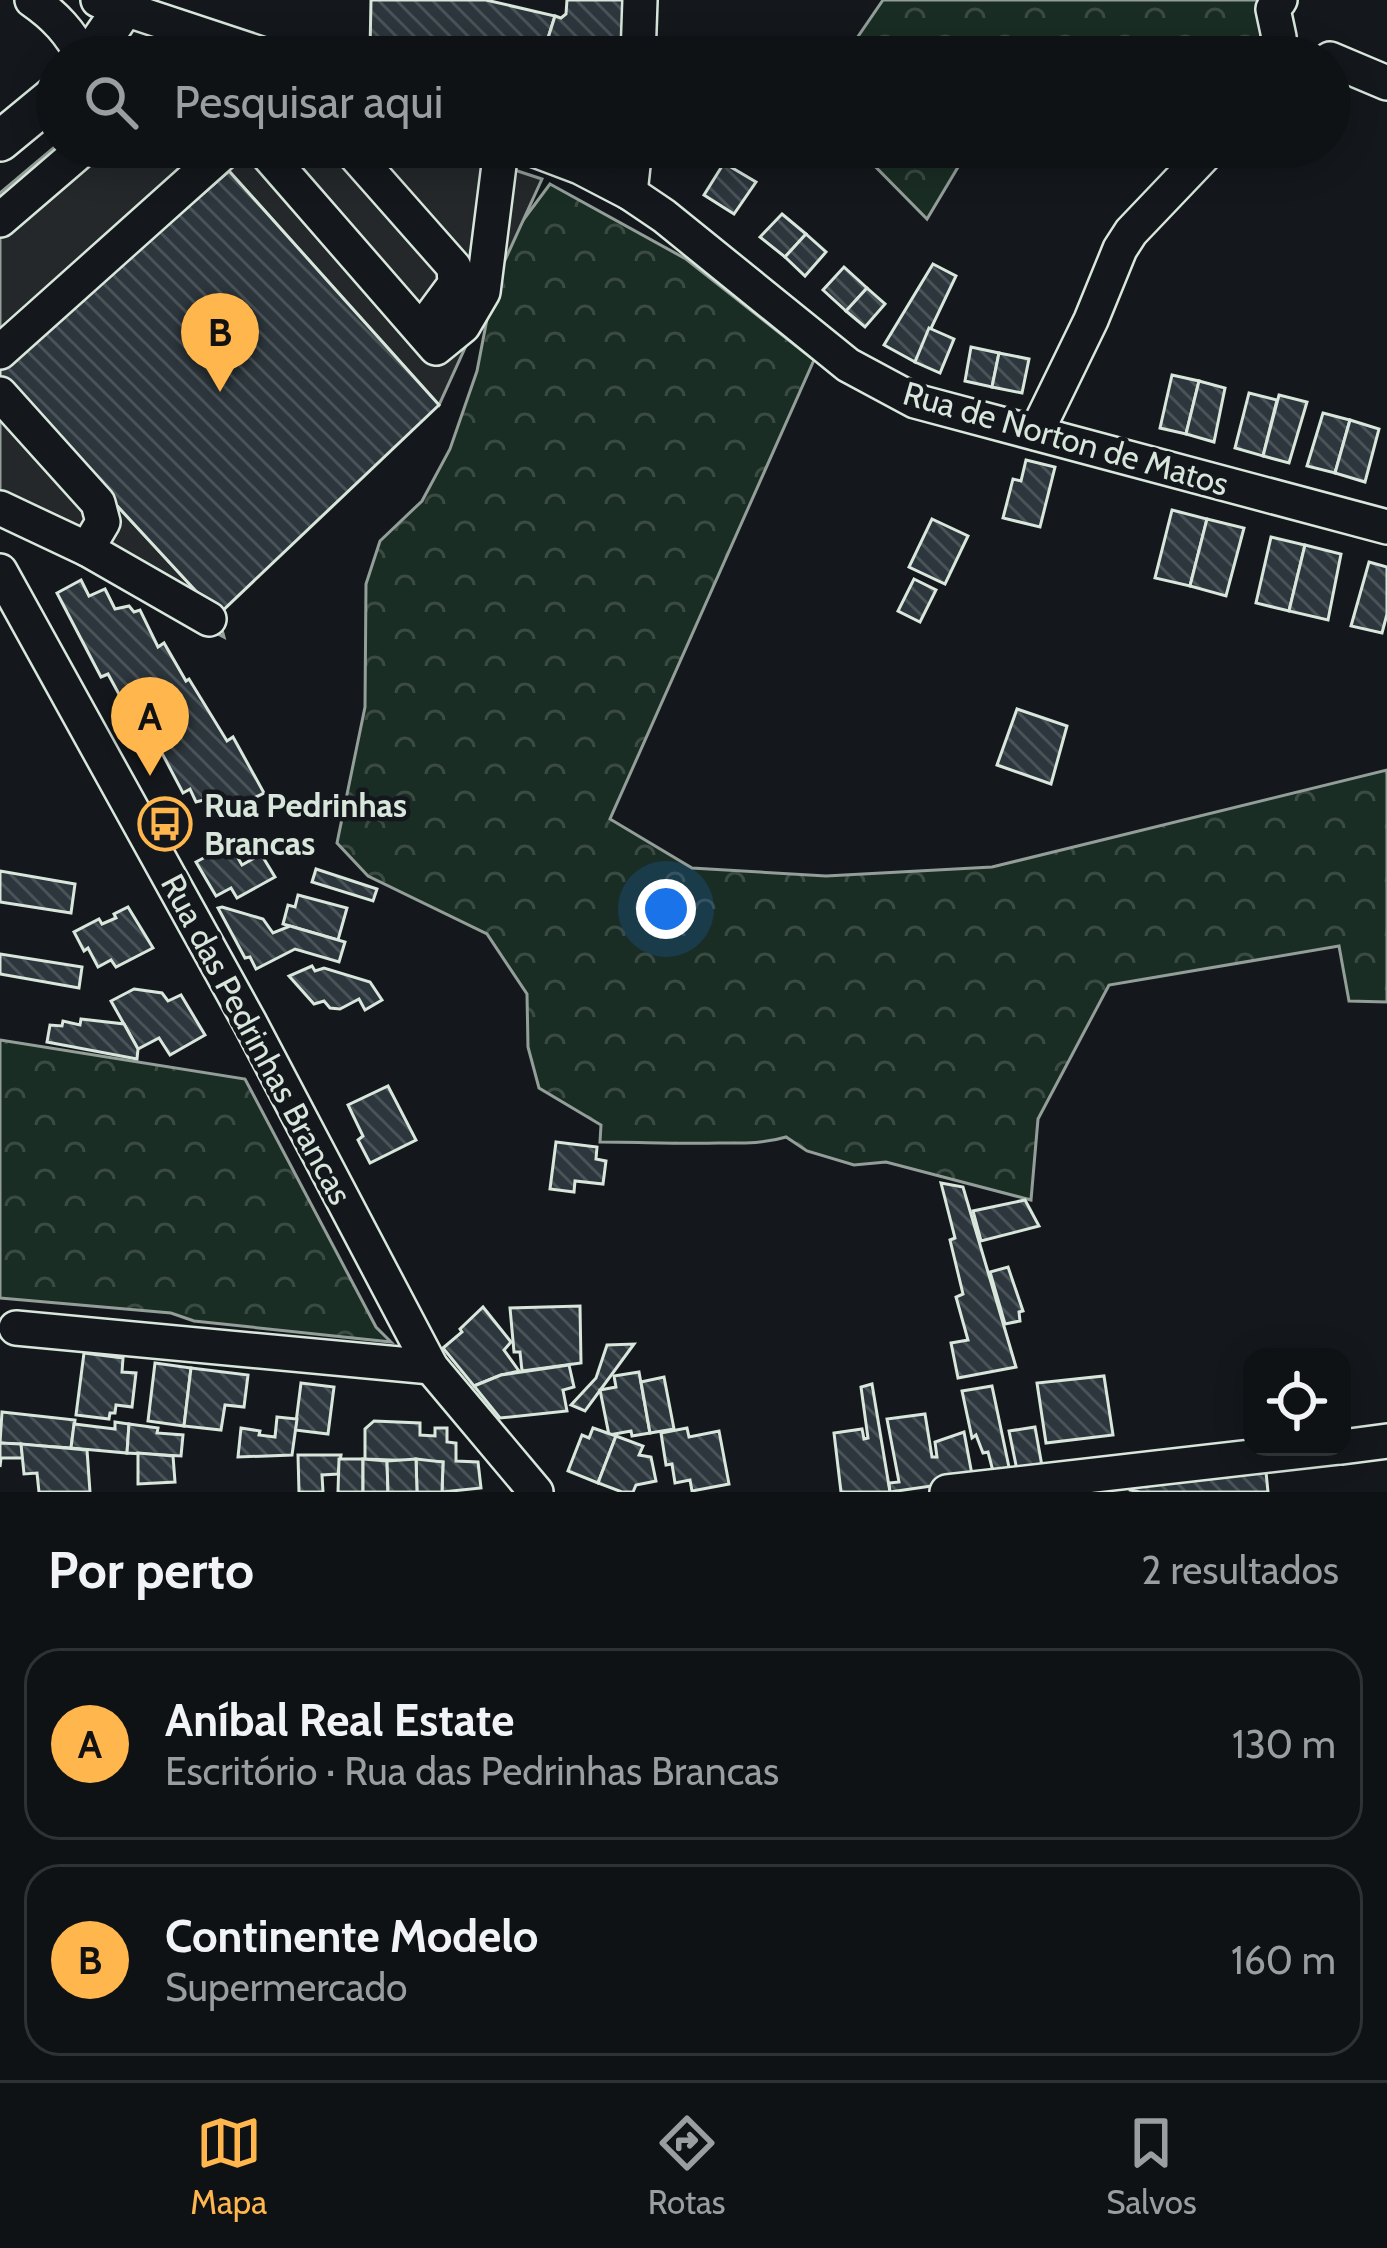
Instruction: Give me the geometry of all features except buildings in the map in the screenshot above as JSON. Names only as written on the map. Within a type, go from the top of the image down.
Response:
[{"type":"main road","points":[[98,36],[117,2]]},
{"type":"main road","points":[[0,141],[36,111]]},
{"type":"street","points":[[32,0],[54,15],[70,36]]},
{"type":"street","points":[[639,36],[640,0]]},
{"type":"street","points":[[1274,36],[1273,9],[1280,0]]},
{"type":"street","points":[[117,2],[211,36]]},
{"type":"street","points":[[1351,68],[1387,83]]},
{"type":"street","points":[[0,220],[61,168]]},
{"type":"street","points":[[0,352],[198,168]]},
{"type":"street","points":[[279,168],[436,348],[463,326],[483,292],[500,168]]},
{"type":"street","points":[[367,168],[454,267],[455,284],[421,330]]},
{"type":"street","name":"Rua de Norton de Matos","points":[[582,168],[664,216],[848,365],[915,401],[1387,527]]},
{"type":"street","points":[[630,193],[632,168]]},
{"type":"street","points":[[1036,433],[1120,249],[1192,168]]},
{"type":"street","points":[[0,394],[98,503],[103,523],[87,549]]},
{"type":"street","points":[[0,508],[87,549],[208,619]]},
{"type":"street","name":"Rua das Pedrinhas Brancas","points":[[0,571],[239,1003],[431,1367],[536,1492]]},
{"type":"street","points":[[16,1328],[431,1367]]},
{"type":"street","points":[[1351,1446],[1387,1442]]},
{"type":"street","points":[[947,1492],[1034,1487],[1271,1456]]},
{"type":"green space","points":[[883,0],[1268,0],[1260,36],[858,36]]},
{"type":"green space","points":[[877,168],[957,168],[927,219]]},
{"type":"green space","points":[[550,184],[686,259],[814,360],[610,819],[692,868],[826,876],[992,867],[1387,770],[1387,1002],[1349,1001],[1339,946],[1109,985],[1038,1119],[1031,1200],[886,1162],[854,1165],[807,1151],[786,1137],[744,1143],[600,1142],[601,1125],[539,1088],[528,1047],[527,994],[487,934],[368,876],[337,843],[365,707],[366,584],[380,541],[422,501],[450,449],[477,371],[492,293],[512,235]]},
{"type":"green space","points":[[0,1040],[245,1079],[376,1327],[391,1342],[194,1321],[171,1313],[0,1298]]},
{"type":"shaded area","points":[[36,163],[36,168],[508,168],[542,179],[439,405],[229,171],[0,370],[0,193]]},
{"type":"shaded area","points":[[0,379],[218,615],[224,637],[4,523],[0,513]]},
{"type":"place","name":"Continente Modelo","points":[[220,392]]},
{"type":"place","name":"Aníbal Real Estate","points":[[150,776]]},
{"type":"place","name":"Rua Pedrinhas Brancas","points":[[165,824]]}]
